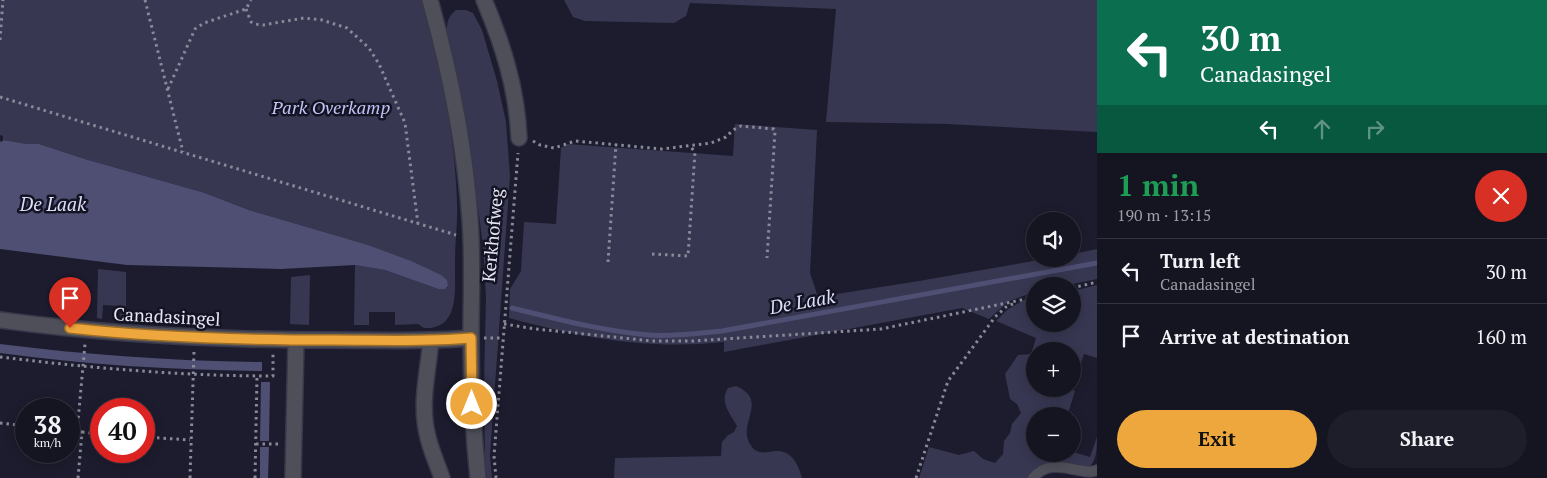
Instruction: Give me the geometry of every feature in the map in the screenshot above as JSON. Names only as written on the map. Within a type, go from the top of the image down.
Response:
[{"type":"street","name":"Kerkhofweg","points":[[430,0],[447,60],[467,178],[471,240],[472,404],[478,478]]},
{"type":"street","points":[[484,0],[496,28],[510,72],[518,111],[519,136]]},
{"type":"street","name":"Canadasingel","points":[[0,320],[144,335],[273,340],[431,340],[471,338]]},
{"type":"street","points":[[294,478],[296,340]]},
{"type":"street","points":[[431,340],[424,400],[425,418],[427,434],[442,478]]},
{"type":"lane","points":[[1033,478],[1046,469],[1086,477],[1095,474],[1097,470]]},
{"type":"path","points":[[0,40],[3,0]]},
{"type":"path","points":[[145,0],[184,153]]},
{"type":"path","points":[[168,90],[195,29],[204,23],[246,9],[251,0]]},
{"type":"path","points":[[246,9],[251,22],[255,24],[263,25],[304,18],[322,20],[347,28],[369,48],[379,64],[405,123],[418,224]]},
{"type":"path","points":[[0,97],[471,240]]},
{"type":"path","points":[[519,136],[540,145],[554,148],[575,141],[662,149],[711,143],[726,137],[733,130],[741,126],[772,128],[776,131],[767,258]]},
{"type":"path","name":"Kerkhofweg","points":[[496,478],[494,456],[519,136]]},
{"type":"path","points":[[608,262],[616,144]]},
{"type":"path","points":[[652,254],[688,256],[696,152],[690,146]]},
{"type":"path","points":[[1081,286],[1097,282]]},
{"type":"path","points":[[504,324],[652,341],[693,341],[881,329],[1026,299]]},
{"type":"path","points":[[916,478],[944,391],[954,371],[1001,311],[1010,305],[1026,299]]},
{"type":"path","points":[[0,357],[83,365],[273,376],[273,340]]},
{"type":"path","points":[[80,398],[84,354]]},
{"type":"path","points":[[190,478],[193,361]]},
{"type":"path","points":[[256,478],[257,376]]},
{"type":"path","points":[[0,423],[15,425]]},
{"type":"path","points":[[78,478],[82,432],[90,433]]},
{"type":"path","points":[[155,438],[190,440]]},
{"type":"path","points":[[256,444],[294,445]]},
{"type":"green space","name":"Park Overkamp","points":[[0,0],[421,0],[450,125],[456,176],[455,293],[450,314],[445,322],[436,327],[424,328],[418,324],[395,325],[395,312],[369,312],[369,325],[354,325],[355,265],[385,270],[438,289],[447,288],[448,285],[365,244],[249,210],[205,193],[39,144],[3,140],[3,136],[0,135]]},
{"type":"green space","points":[[564,0],[1097,0],[1097,132],[947,124],[826,122],[836,9],[690,3],[686,16],[674,23],[585,21],[573,17]]},
{"type":"green space","points":[[456,10],[466,10],[473,13],[482,30],[497,81],[506,122],[510,176],[490,455],[492,478],[487,478],[485,465],[486,297],[483,245],[474,178],[447,34],[448,20]]},
{"type":"green space","points":[[735,124],[817,130],[810,273],[818,297],[1026,262],[1026,267],[1081,267],[1081,252],[1097,249],[1097,279],[1081,282],[1081,277],[1026,277],[1026,295],[1009,301],[989,319],[962,308],[724,352],[724,342],[695,344],[641,343],[589,336],[509,318],[510,289],[521,271],[524,222],[556,224],[561,148],[567,144],[733,156]]},
{"type":"green space","points":[[98,269],[126,272],[126,320],[120,320],[121,306],[103,305],[102,319],[97,318]]},
{"type":"green space","points":[[310,275],[309,325],[290,324],[291,277]]},
{"type":"green space","points":[[1097,285],[1097,358],[1084,354],[1081,363],[1081,342],[1035,342],[1036,338],[996,321],[1008,309],[1026,299],[1026,332],[1081,332],[1081,289]]},
{"type":"green space","points":[[1026,354],[1026,397],[1073,397],[1070,407],[1026,407],[1026,462],[1081,462],[1081,454],[1090,457],[1097,437],[1096,454],[1091,465],[1088,468],[1063,464],[1046,464],[1032,471],[1027,478],[919,478],[929,447],[959,455],[974,451],[983,459],[995,463],[1003,454],[1004,441],[1010,433],[1012,424],[1021,413],[1017,404],[1010,399],[1005,374],[1018,355]]},
{"type":"green space","points":[[736,386],[746,392],[751,399],[752,406],[747,430],[748,439],[752,447],[761,452],[778,451],[791,456],[797,464],[802,478],[614,478],[615,458],[721,456],[722,442],[728,435],[734,432],[737,426],[725,403],[728,388]]},
{"type":"water","name":"De Laak","points":[[3,140],[39,144],[205,193],[249,210],[365,244],[411,261],[441,275],[447,280],[448,286],[445,289],[438,289],[385,270],[355,265],[281,269],[127,265],[0,249],[0,141],[2,142]]},
{"type":"water","points":[[0,344],[131,357],[262,362],[262,371],[163,368],[65,361],[0,353]]},
{"type":"water","points":[[261,382],[270,382],[269,441],[260,441]]},
{"type":"water","points":[[260,447],[269,447],[268,478],[260,478]]},
{"type":"waterway","name":"De Laak","points":[[512,308],[614,331],[667,336],[722,331],[1097,263]]},
{"type":"route","points":[[70,328],[194,338],[273,340],[431,340],[471,338],[472,404]]}]
